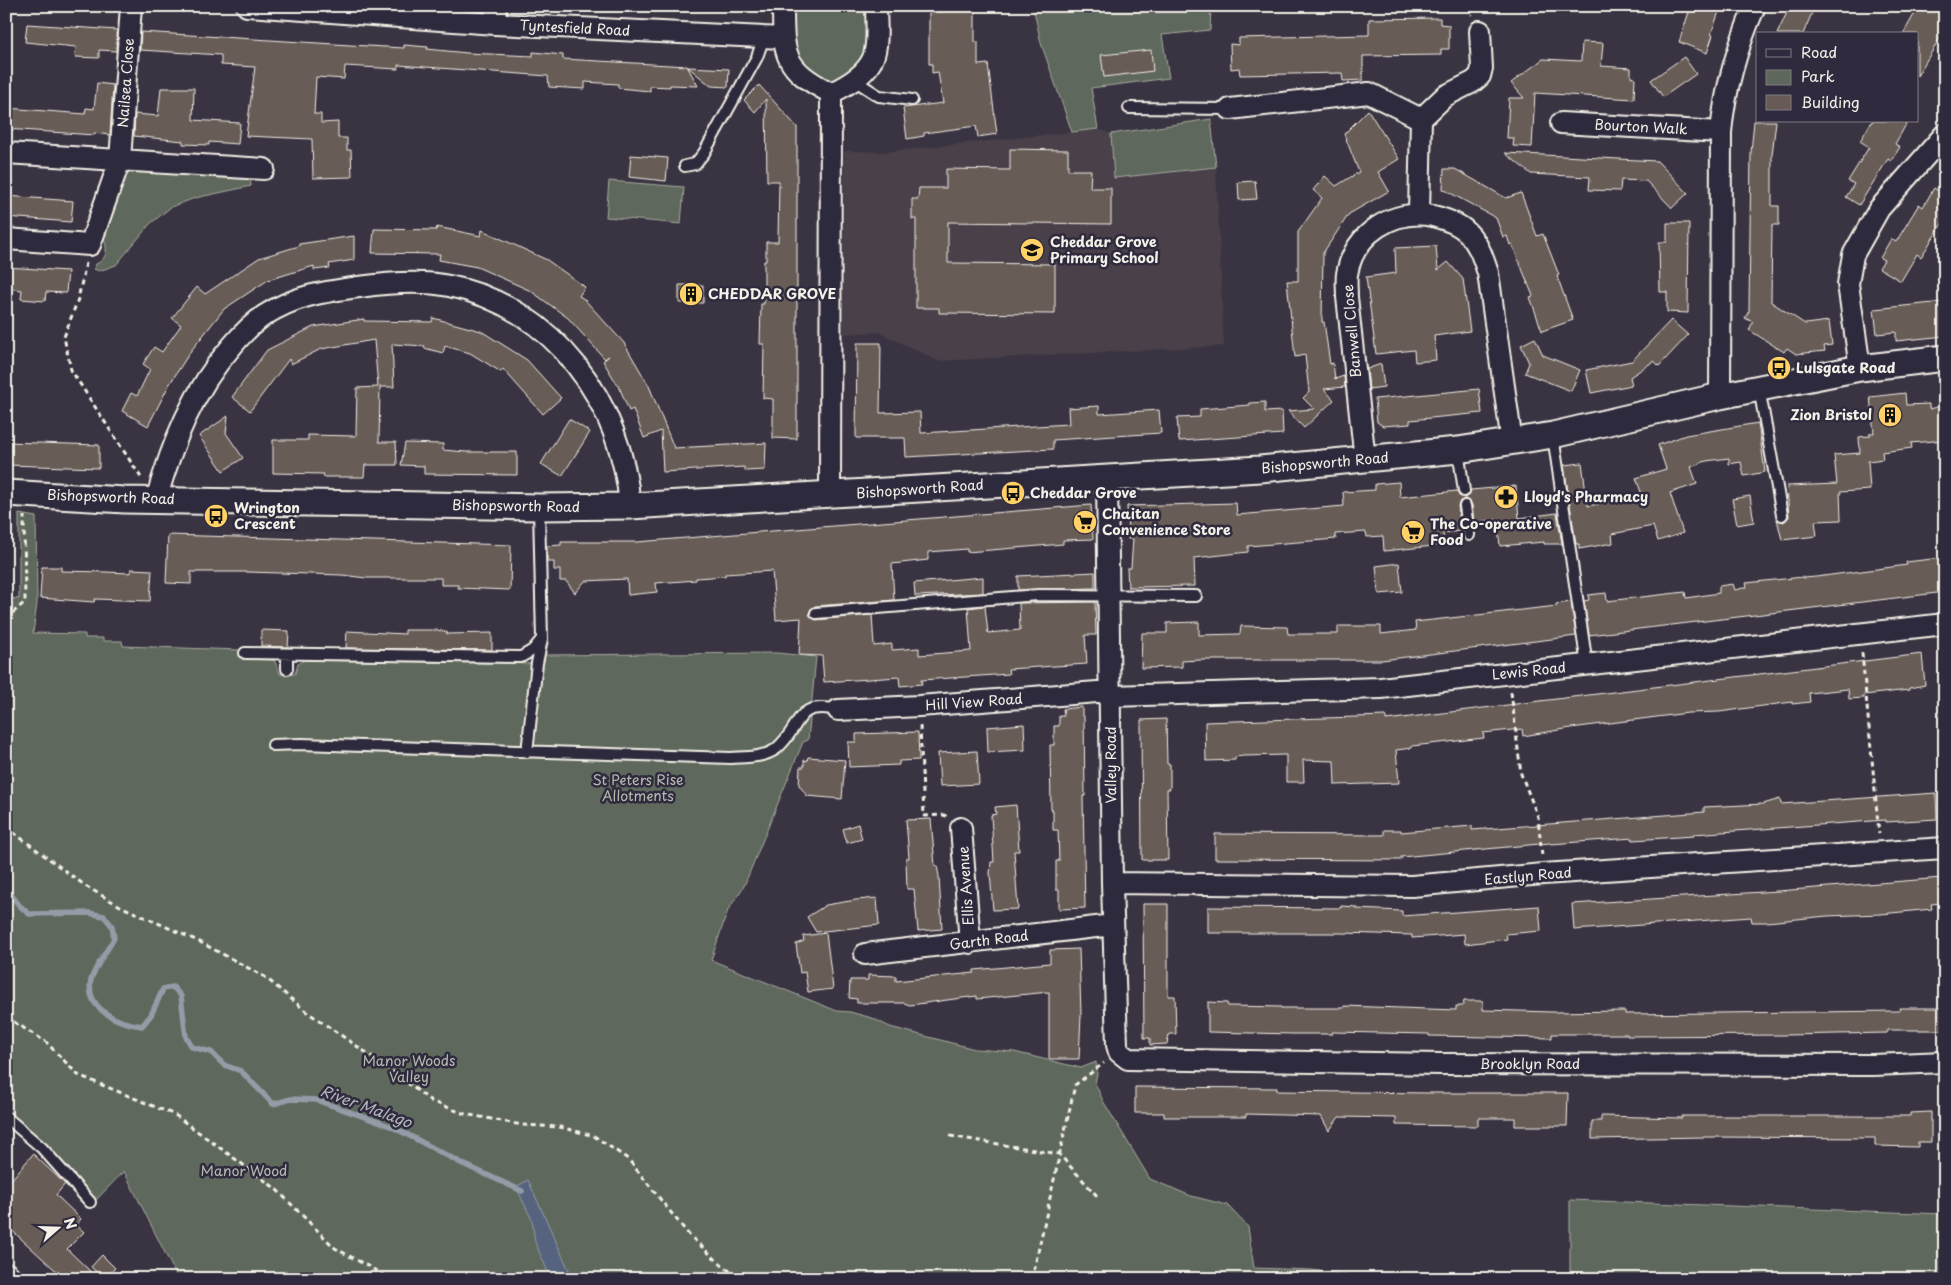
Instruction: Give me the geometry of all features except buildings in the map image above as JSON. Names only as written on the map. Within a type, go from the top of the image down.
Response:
[{"type":"street","name":"Nailsea Close","points":[[90,245],[120,160],[131,6]]},
{"type":"street","name":"Tyntesfield Road","points":[[247,6],[495,15],[773,38]]},
{"type":"street","points":[[783,6],[773,38],[797,73],[831,93]]},
{"type":"street","points":[[831,93],[854,80],[873,59],[876,46],[876,6]]},
{"type":"street","points":[[1720,396],[1721,132],[1723,109],[1744,31],[1755,6]]},
{"type":"street","points":[[1420,213],[1421,119],[1444,96],[1473,82],[1480,76],[1482,68],[1480,31]]},
{"type":"street","points":[[830,496],[831,93]]},
{"type":"street","points":[[1230,109],[1369,93],[1421,119]]},
{"type":"street","name":"Bourton Walk","points":[[1561,123],[1721,132]]},
{"type":"street","points":[[1860,368],[1848,284],[1853,255],[1879,209],[1945,134]]},
{"type":"street","points":[[6,154],[264,169]]},
{"type":"street","name":"Banwell Close","points":[[1365,460],[1347,297],[1347,273],[1354,253],[1369,233],[1390,219],[1404,214],[1420,213],[1447,219],[1467,232],[1480,250],[1488,274],[1512,443]]},
{"type":"street","points":[[6,239],[90,245]]},
{"type":"street","points":[[156,500],[167,462],[185,417],[200,389],[224,355],[264,315],[284,304],[313,293],[380,284],[420,283],[467,290],[511,308],[547,332],[580,369],[599,398],[620,447],[629,488],[630,506]]},
{"type":"street","name":"Bishopsworth Road","points":[[15,493],[156,500],[538,507],[630,506],[830,496],[1108,477],[1260,469],[1365,460],[1512,443],[1720,396],[1860,368],[1945,358]]},
{"type":"street","name":"Valley Road","points":[[1108,477],[1112,883],[1117,1045],[1119,1052]]},
{"type":"street","name":"Lewis Road","points":[[1110,693],[1381,688],[1860,632],[1945,624]]},
{"type":"street","name":"Hill View Road","points":[[838,710],[1110,693]]},
{"type":"street","name":"Ellis Avenue","points":[[961,828],[970,943]]},
{"type":"street","name":"Eastlyn Road","points":[[1112,883],[1412,886],[1543,874],[1945,848]]},
{"type":"street","name":"Garth Road","points":[[865,954],[1113,925]]},
{"type":"street","name":"Brooklyn Road","points":[[1119,1052],[1128,1059],[1441,1064],[1873,1065],[1945,1062]]},
{"type":"street","points":[[6,1276],[9,1279]]},
{"type":"lane","points":[[685,166],[695,164],[704,153],[757,57],[773,38]]},
{"type":"lane","points":[[854,80],[868,91],[879,96],[912,100]]},
{"type":"lane","points":[[1129,108],[1230,109]]},
{"type":"lane","points":[[1759,388],[1782,515]]},
{"type":"lane","points":[[1553,435],[1587,665]]},
{"type":"lane","points":[[1458,450],[1464,491]]},
{"type":"lane","points":[[1465,506],[1469,536]]},
{"type":"lane","points":[[527,752],[537,663],[542,639],[538,507]]},
{"type":"lane","points":[[816,613],[1038,595],[1196,596]]},
{"type":"lane","points":[[245,653],[521,657],[533,650],[542,639]]},
{"type":"lane","points":[[287,654],[287,669]]},
{"type":"lane","points":[[273,745],[301,744],[731,758],[760,756],[774,750],[785,739],[805,711],[821,706],[838,710]]},
{"type":"lane","points":[[6,1117],[42,1148],[90,1202]]},
{"type":"path","points":[[90,245],[78,300],[64,337],[71,370],[156,500]]},
{"type":"path","points":[[6,619],[25,602],[15,493]]},
{"type":"path","points":[[1860,632],[1881,852]]},
{"type":"path","points":[[1509,674],[1521,774],[1538,817],[1543,874]]},
{"type":"path","points":[[919,706],[924,816],[944,815],[961,828]]},
{"type":"path","points":[[6,827],[87,887],[122,907],[200,942],[264,977],[307,1012],[383,1064],[431,1101],[465,1114],[522,1125],[560,1127],[594,1136],[628,1159],[689,1236],[724,1267],[741,1279]]},
{"type":"path","points":[[6,1017],[46,1042],[78,1075],[175,1115],[275,1188],[336,1248],[391,1279]]},
{"type":"path","points":[[1032,1279],[1075,1085],[1119,1052]]},
{"type":"path","points":[[950,1136],[1059,1154],[1100,1198]]},
{"type":"shaded area","name":"Cheddar Grove Primary School","points":[[1211,119],[1216,167],[1224,346],[938,361],[879,332],[843,334],[844,151],[884,152],[1098,129],[1111,134]]},
{"type":"green space","points":[[789,6],[869,6],[865,54],[853,70],[827,82],[797,59]]},
{"type":"green space","points":[[1033,6],[1211,6],[1210,30],[1162,35],[1169,78],[1091,88],[1098,129],[1072,132],[1041,43]]},
{"type":"green space","points":[[1211,119],[1216,167],[1114,178],[1111,134]]},
{"type":"green space","points":[[136,170],[250,176],[251,186],[195,198],[171,207],[150,224],[116,265],[99,271],[94,269],[106,253],[103,237],[123,176]]},
{"type":"green space","points":[[609,181],[684,187],[681,224],[606,217]]},
{"type":"green space","name":"Manor Woods Valley","points":[[19,514],[36,517],[37,603],[33,633],[85,634],[85,638],[103,638],[103,641],[122,641],[123,646],[240,650],[242,659],[274,660],[280,674],[295,674],[298,664],[304,660],[543,664],[545,655],[777,653],[816,657],[808,740],[803,742],[744,886],[728,910],[711,960],[837,1011],[850,1012],[872,1018],[890,1027],[975,1049],[1014,1052],[1081,1068],[1096,1062],[1097,1074],[1095,1083],[1103,1101],[1150,1179],[1191,1196],[1227,1205],[1248,1227],[1254,1268],[1312,1270],[1380,1279],[178,1279],[124,1171],[96,1200],[59,1158],[6,1111],[6,598],[19,599]]},
{"type":"green space","points":[[1570,1200],[1945,1214],[1945,1279],[1570,1279]]},
{"type":"water","points":[[528,1180],[573,1279],[551,1279],[535,1242],[532,1220],[516,1187]]},
{"type":"waterway","name":"River Malago","points":[[6,888],[19,905],[29,914],[89,913],[104,916],[112,926],[114,938],[92,976],[90,990],[98,1007],[113,1018],[142,1026],[151,1015],[163,989],[173,987],[181,996],[186,1037],[192,1047],[211,1052],[224,1065],[241,1071],[273,1104],[291,1099],[316,1100],[393,1127],[463,1164],[522,1191]]},
{"type":"place","name":"Cheddar Grove Primary School","points":[[1032,250]]},
{"type":"place","name":"CHEDDAR GROVE","points":[[691,294]]},
{"type":"place","name":"Lulsgate Road","points":[[1779,368]]},
{"type":"place","name":"Zion Bristol","points":[[1890,415]]},
{"type":"place","name":"Cheddar Grove","points":[[1013,493]]},
{"type":"place","name":"Lloyd's Pharmacy","points":[[1506,497]]},
{"type":"place","name":"Wrington Crescent","points":[[216,516]]},
{"type":"place","name":"Chaitan Convenience Store","points":[[1085,522]]},
{"type":"place","name":"The Co-operative Food","points":[[1413,532]]},
{"type":"park label","name":"St Peters Rise Allotments","points":[[638,788]]},
{"type":"park label","name":"Manor Wood","points":[[244,1171]]}]
